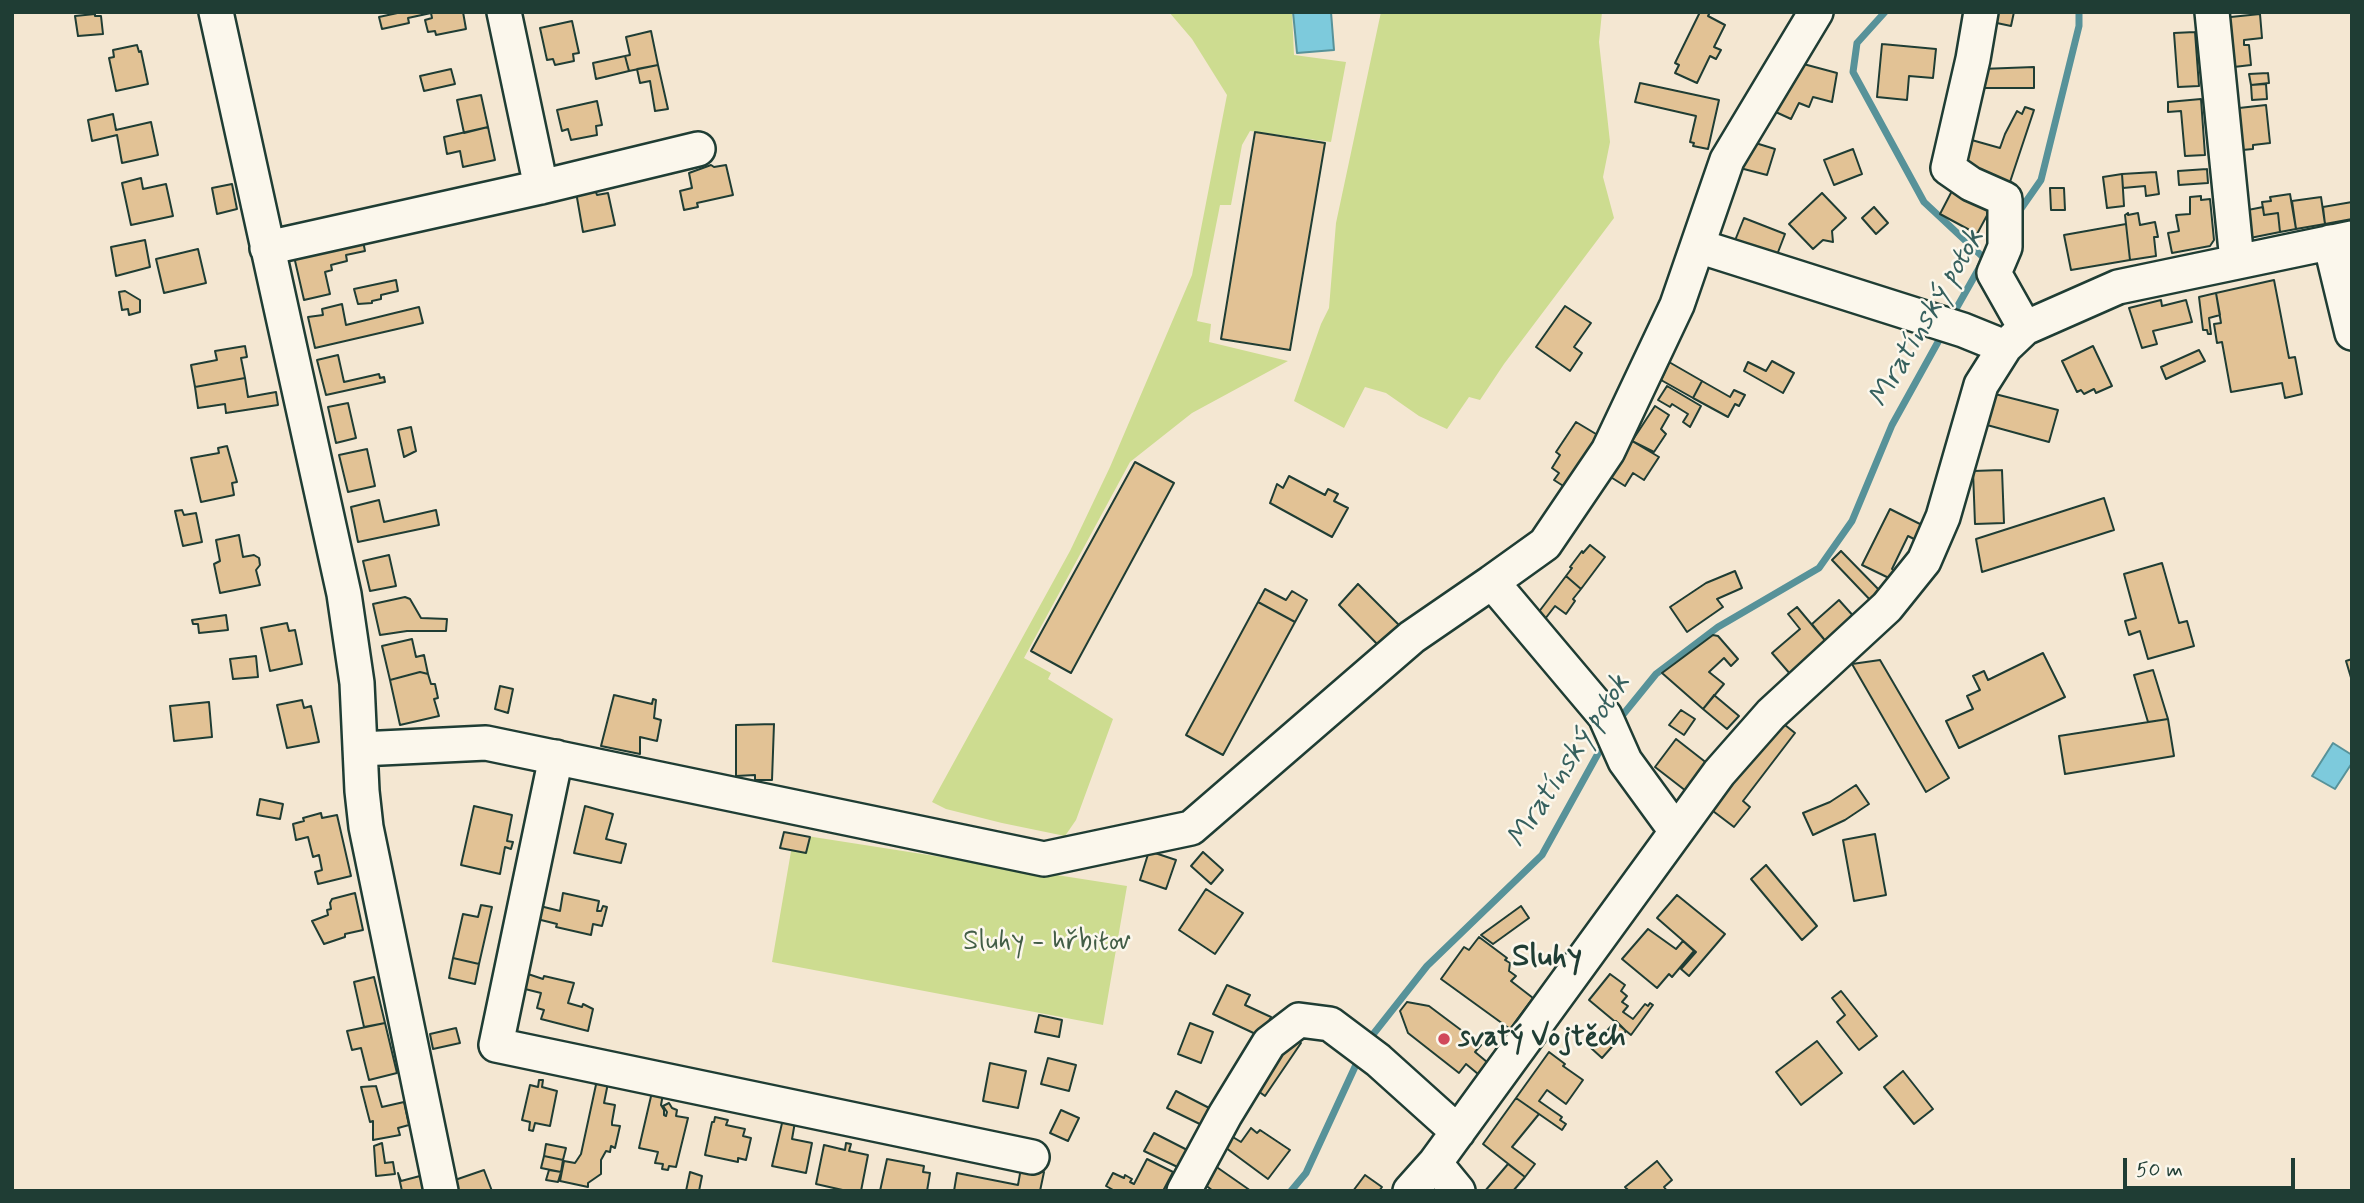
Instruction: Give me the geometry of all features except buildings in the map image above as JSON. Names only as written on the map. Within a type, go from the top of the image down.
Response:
[{"type":"street","points":[[216,12],[344,594],[357,683],[366,827],[441,1191]]},
{"type":"street","points":[[504,12],[541,187]]},
{"type":"street","points":[[360,750],[486,743],[1044,859],[1191,828],[1412,637],[1545,544],[1608,451],[1677,305],[1727,160],[1816,12]]},
{"type":"street","points":[[1981,12],[1948,168],[1971,184],[2005,199],[2005,247],[1993,274],[2015,338]]},
{"type":"street","points":[[2212,12],[2237,261]]},
{"type":"street","points":[[267,248],[698,149]]},
{"type":"street","points":[[1410,1191],[1458,1132],[1718,773],[1771,714],[1888,607],[1924,561],[1943,517],[1981,385],[2015,338],[2118,288],[2341,240],[2352,333]]},
{"type":"street","points":[[1698,246],[1950,326],[2015,338]]},
{"type":"street","points":[[1492,582],[1605,716],[1625,761],[1676,831]]},
{"type":"street","points":[[556,757],[496,1045],[1032,1157]]},
{"type":"street","points":[[1184,1191],[1225,1115],[1269,1043],[1299,1020],[1330,1024],[1378,1060],[1458,1132]]},
{"type":"street","points":[[1435,1163],[1458,1191]]},
{"type":"green space","points":[[1169,12],[1292,12],[1294,55],[1346,62],[1331,142],[1250,131],[1242,145],[1231,205],[1220,205],[1197,321],[1211,324],[1209,342],[1288,361],[1192,413],[1130,462],[1024,658],[1051,673],[1048,679],[1113,719],[1076,820],[1065,836],[946,809],[932,802],[1070,551],[1110,467],[1192,275],[1227,95],[1192,39]]},
{"type":"green space","points":[[1381,12],[1602,12],[1599,42],[1610,142],[1603,177],[1614,218],[1480,400],[1469,397],[1447,429],[1419,416],[1386,393],[1365,387],[1344,428],[1294,401],[1329,308],[1336,223]]},
{"type":"green space","name":"Sluhy - hřbitov","points":[[794,834],[1127,886],[1103,1025],[772,962]]},
{"type":"water","points":[[1293,12],[1331,12],[1334,50],[1297,53]]},
{"type":"water","points":[[2333,743],[2352,755],[2352,763],[2335,789],[2312,776]]},
{"type":"waterway","points":[[1885,12],[1857,43],[1853,72],[1924,202],[1985,259]]},
{"type":"waterway","name":"Mratínský potok","points":[[2018,213],[2041,180],[2079,26],[2079,12]]},
{"type":"waterway","name":"Mratínský potok","points":[[1952,316],[1982,263]]},
{"type":"waterway","name":"Mratínský potok","points":[[1617,722],[1656,674],[1718,627],[1819,568],[1852,521],[1892,425],[1943,333]]},
{"type":"waterway","name":"Mratínský potok","points":[[1367,1042],[1427,966],[1542,855],[1605,741]]},
{"type":"waterway","name":"Mratínský potok","points":[[1291,1191],[1306,1173],[1360,1056]]},
{"type":"place","name":"svatý Vojtěch","points":[[1444,1039]]},
{"type":"district","name":"Sluhy","points":[[1547,958]]}]
